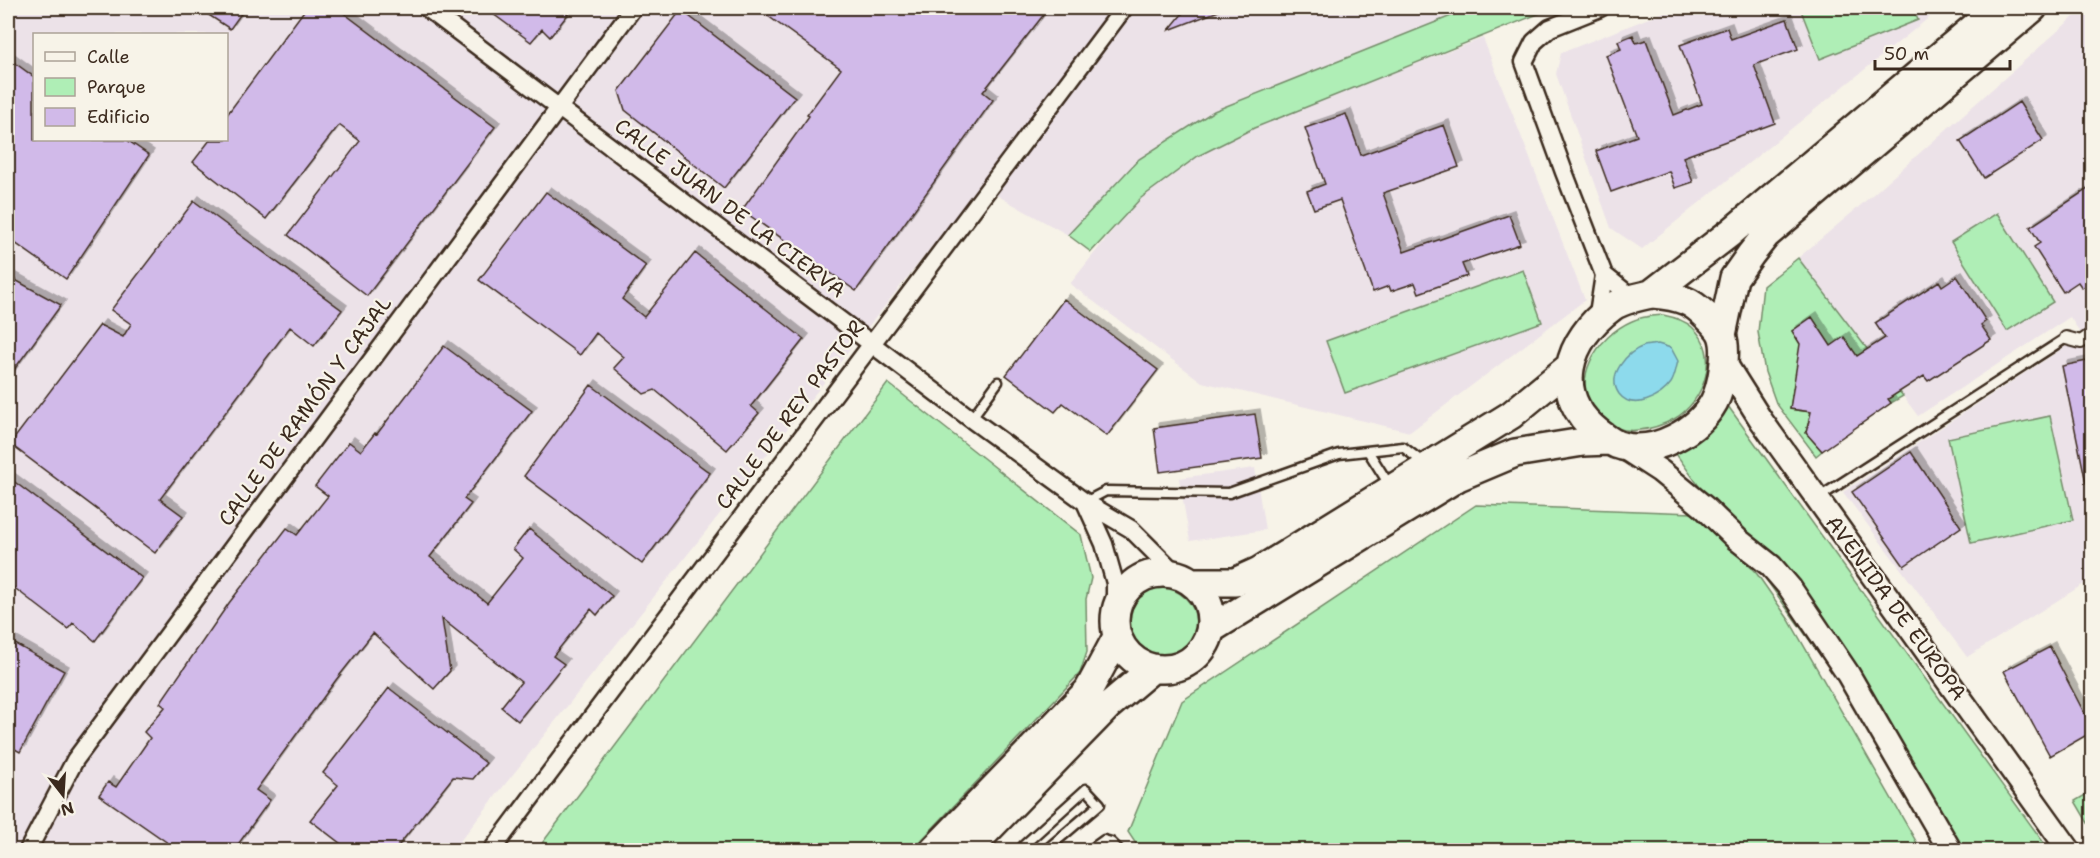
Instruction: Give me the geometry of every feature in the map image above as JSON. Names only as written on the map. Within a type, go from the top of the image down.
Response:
[{"type":"highway","points":[[1616,444],[1587,423],[1578,412],[1572,398],[1568,368],[1573,353],[1583,336],[1614,306],[1642,296],[1730,233],[1997,8]]},
{"type":"highway","points":[[1211,629],[1458,477],[1515,453],[1583,442],[1651,448],[1675,439],[1695,425],[1714,402],[1722,378],[1725,363],[1722,335],[1734,278],[1751,254],[1766,236],[2033,8]]},
{"type":"highway","points":[[1642,296],[1669,296],[1687,301],[1707,316],[1722,335]]},
{"type":"highway","points":[[934,850],[1088,692],[1116,628],[1119,602],[1129,587],[1142,577],[1160,573],[1184,578],[1235,582],[1259,571],[1511,416],[1568,368]]},
{"type":"highway","points":[[1116,628],[1126,652],[1137,662],[1153,668],[1164,670],[1181,666],[1197,656],[1207,642],[1211,629],[1211,612],[1203,593],[1184,578]]},
{"type":"highway","points":[[982,841],[1108,706],[1153,668]]},
{"type":"main road","name":"AVENIDA DE EUROPA","points":[[1725,363],[1757,415],[2069,850]]},
{"type":"main road","points":[[1616,444],[1660,471],[1704,507],[1737,539],[1771,566],[1790,588],[1848,674],[1947,850]]},
{"type":"street","name":"CALLE JUAN DE LA CIERVA","points":[[426,8],[971,419],[1085,502],[1131,528],[1184,578]]},
{"type":"street","name":"CALLE DE RAMÓN Y CAJAL","points":[[28,850],[75,760],[633,8]]},
{"type":"street","name":"CALLE DE REY PASTOR","points":[[492,850],[1124,8]]},
{"type":"street","points":[[1597,320],[1604,275],[1524,62],[1534,42],[1550,28],[1600,8]]},
{"type":"street","points":[[1604,275],[1642,296]]},
{"type":"street","points":[[2066,338],[2081,342],[2092,334]]},
{"type":"street","points":[[1085,502],[1104,544],[1115,583],[1116,628]]},
{"type":"lane","points":[[1817,498],[2066,338]]},
{"type":"lane","points":[[971,419],[998,382]]},
{"type":"lane","points":[[1085,502],[1106,491],[1229,493],[1339,454],[1403,447],[1427,466]]},
{"type":"lane","points":[[1368,451],[1392,489]]},
{"type":"lane","points":[[1020,850],[1086,789],[1100,804],[1046,850]]},
{"type":"lane","points":[[1090,850],[1104,840],[1111,842],[1119,850]]},
{"type":"shaded area","points":[[8,8],[1471,8],[1214,111],[1139,159],[1068,235],[980,186],[453,850],[8,850]]},
{"type":"shaded area","points":[[1674,8],[1941,8],[1642,249],[1611,228],[1556,74],[1561,53]]},
{"type":"shaded area","points":[[2084,8],[2092,8],[2092,326],[2081,334],[2070,317],[1918,416],[1798,258]]},
{"type":"shaded area","points":[[1483,38],[1585,300],[1410,432],[1202,382],[1070,284],[1139,197],[1198,155],[1268,121]]},
{"type":"shaded area","points":[[2092,339],[2092,579],[1967,657],[1843,492],[2071,343]]},
{"type":"shaded area","points":[[1255,468],[1265,530],[1190,541],[1179,478]]},
{"type":"green space","points":[[1471,8],[1553,8],[1254,128],[1198,156],[1141,198],[1091,252],[1068,235],[1139,159],[1214,111]]},
{"type":"green space","points":[[1800,8],[1913,8],[1918,20],[1820,59]]},
{"type":"green space","points":[[1997,213],[2053,302],[2007,331],[1951,242]]},
{"type":"green space","points":[[1798,258],[1903,396],[1891,403],[1844,338],[1831,346],[1812,317],[1792,331],[1808,355],[1799,355],[1790,409],[1811,412],[1806,432],[1822,451],[1816,456],[1776,403],[1765,372],[1758,332],[1763,286]]},
{"type":"green space","points":[[1523,270],[1542,322],[1345,393],[1326,341]]},
{"type":"green space","points":[[1663,315],[1686,322],[1701,338],[1706,350],[1707,363],[1706,376],[1701,389],[1685,411],[1666,423],[1648,429],[1633,430],[1611,426],[1598,416],[1589,403],[1585,389],[1590,362],[1598,349],[1619,328],[1640,318]]},
{"type":"green space","points":[[888,383],[1081,535],[1091,578],[1086,599],[1087,652],[1080,673],[912,850],[537,850]]},
{"type":"green space","points":[[1728,406],[2049,850],[1960,850],[1671,447]]},
{"type":"green space","points":[[2050,416],[2073,520],[1971,543],[1948,438]]},
{"type":"green space","points":[[1476,505],[1693,513],[1757,574],[1789,620],[1921,850],[1140,850],[1128,832],[1182,701]]},
{"type":"green space","points":[[1161,588],[1174,591],[1186,598],[1193,610],[1196,623],[1193,636],[1186,648],[1174,655],[1161,658],[1148,655],[1136,648],[1129,636],[1126,623],[1129,610],[1136,598],[1148,591]]},
{"type":"green space","points":[[2092,791],[2092,830],[2075,801]]},
{"type":"water","points":[[1658,344],[1671,348],[1678,361],[1671,383],[1661,393],[1646,400],[1632,402],[1625,399],[1616,387],[1615,379],[1620,365],[1638,349]]},
{"type":"building","points":[[198,8],[245,8],[230,29]]},
{"type":"building","points":[[306,8],[337,8],[495,127],[367,296],[288,235],[360,141],[339,125],[266,219],[193,162],[209,141],[228,141],[228,113]]},
{"type":"building","points":[[485,8],[573,8],[550,37],[542,29],[531,42]]},
{"type":"building","points":[[757,8],[1049,8],[983,92],[993,100],[856,291],[742,210],[841,69]]},
{"type":"building","points":[[1187,8],[1224,8],[1224,9],[1169,30]]},
{"type":"building","points":[[681,10],[795,97],[724,188],[625,110],[619,91]]},
{"type":"building","points":[[1787,19],[1798,49],[1754,65],[1775,123],[1683,157],[1693,182],[1675,188],[1669,171],[1611,192],[1596,151],[1637,136],[1606,55],[1621,49],[1618,41],[1633,35],[1636,43],[1646,40],[1674,115],[1702,104],[1680,45],[1727,28],[1731,39]]},
{"type":"building","points":[[8,58],[33,76],[33,141],[128,141],[149,155],[66,279],[8,238]]},
{"type":"building","points":[[2019,102],[2043,140],[1984,178],[1960,141]]},
{"type":"building","points":[[1346,114],[1361,155],[1444,125],[1459,167],[1383,193],[1404,252],[1509,215],[1520,244],[1462,264],[1467,276],[1419,293],[1415,283],[1391,291],[1389,286],[1373,292],[1340,200],[1314,209],[1307,191],[1325,184],[1305,128]]},
{"type":"building","points":[[2092,186],[2092,281],[2082,288],[2078,282],[2063,292],[2034,247],[2040,243],[2030,227]]},
{"type":"building","points":[[546,192],[646,266],[622,299],[644,317],[695,253],[804,339],[751,406],[759,413],[727,450],[655,390],[644,394],[614,368],[624,357],[596,333],[580,355],[479,280]]},
{"type":"building","points":[[194,201],[342,310],[314,346],[290,327],[160,499],[183,516],[155,553],[10,444],[100,325],[123,337],[131,324],[111,310]]},
{"type":"building","points":[[8,276],[61,305],[8,378]]},
{"type":"building","points":[[1957,276],[1986,321],[1981,325],[1991,340],[1928,381],[1924,376],[1888,399],[1891,403],[1822,451],[1806,433],[1811,412],[1790,409],[1800,344],[1792,331],[1812,317],[1831,346],[1844,337],[1857,356],[1885,338],[1875,323],[1939,281],[1942,286]]},
{"type":"building","points":[[1064,299],[1158,370],[1107,436],[1063,403],[1055,412],[1006,375]]},
{"type":"building","points":[[444,346],[532,411],[464,499],[471,504],[430,557],[487,603],[523,558],[513,549],[529,529],[612,596],[597,615],[591,609],[553,656],[564,664],[518,721],[501,707],[521,682],[442,619],[450,671],[434,689],[373,633],[256,790],[270,800],[234,850],[178,850],[99,795],[108,782],[116,787],[150,738],[144,732],[165,707],[160,703],[229,603],[287,528],[297,535],[328,496],[315,486],[349,442],[361,451],[375,433],[377,434]]},
{"type":"building","points":[[2092,360],[2092,482],[2086,483],[2062,366]]},
{"type":"building","points":[[591,385],[710,473],[642,564],[524,476]]},
{"type":"building","points":[[1255,414],[1262,458],[1160,472],[1154,428]]},
{"type":"building","points":[[1911,452],[1961,527],[1904,566],[1852,492]]},
{"type":"building","points":[[8,477],[142,578],[95,641],[73,623],[68,629],[8,583]]},
{"type":"building","points":[[8,640],[64,671],[20,752],[8,745]]},
{"type":"building","points":[[2050,647],[2092,732],[2050,756],[2004,671]]},
{"type":"building","points":[[389,688],[486,763],[473,779],[453,777],[395,850],[349,850],[310,820],[338,785],[323,773]]}]
